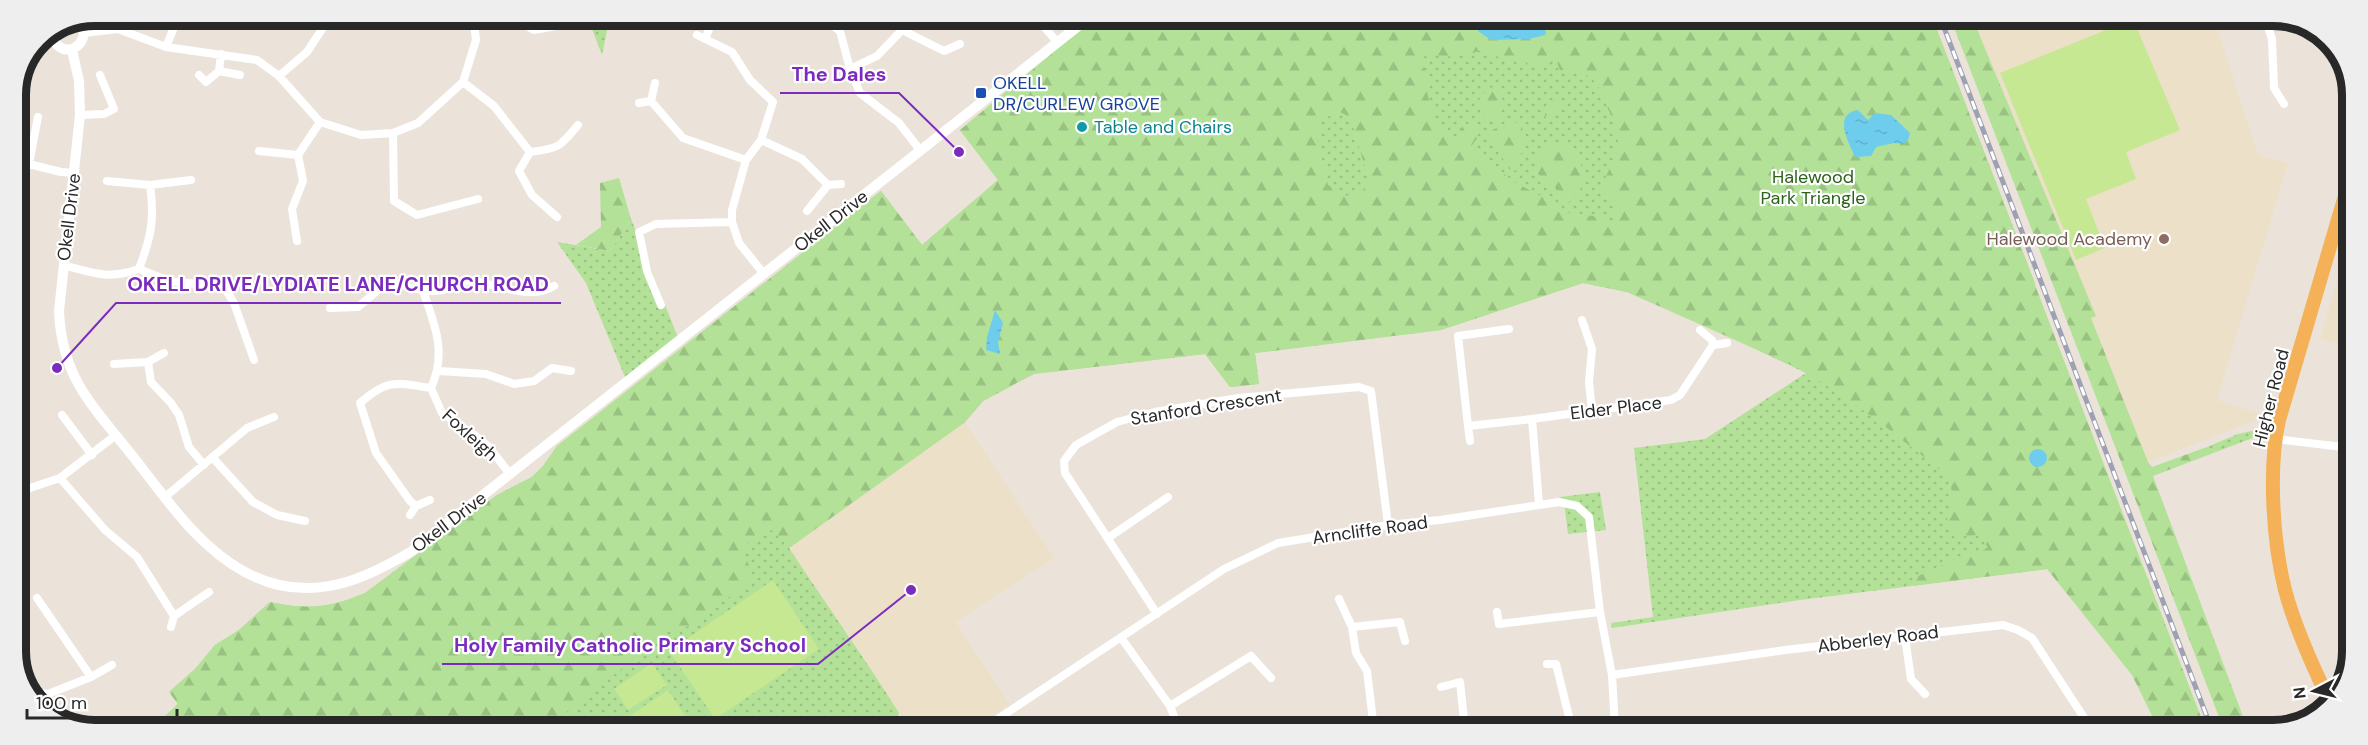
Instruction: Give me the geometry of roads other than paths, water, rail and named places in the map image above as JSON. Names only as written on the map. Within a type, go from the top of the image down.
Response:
[{"type":"highway","name":"Higher Road","points":[[2327,694],[2285,590],[2276,532],[2273,459],[2275,439],[2342,207]]},
{"type":"street","points":[[166,47],[175,26]]},
{"type":"street","points":[[279,76],[307,52],[324,26]]},
{"type":"street","points":[[84,33],[118,28],[166,47],[257,60],[279,76],[320,122],[361,135],[393,133],[418,123],[463,82],[476,40],[475,26]]},
{"type":"street","points":[[527,26],[534,30],[553,26]]},
{"type":"street","points":[[709,26],[701,37],[732,52],[750,80],[773,102],[761,140],[746,160],[732,210],[732,222],[739,243],[764,274]]},
{"type":"street","points":[[833,26],[840,31],[850,69],[860,93],[899,123],[920,150]]},
{"type":"street","points":[[1044,26],[1058,42]]},
{"type":"street","name":"Okell Drive","points":[[72,50],[79,81],[80,115],[59,310],[66,353],[80,387],[165,497],[205,542],[244,572],[278,584],[316,588],[352,582],[389,565],[434,534],[1078,26]]},
{"type":"street","points":[[2268,26],[2272,39],[2274,88],[2284,104]]},
{"type":"street","points":[[54,39],[61,49],[72,50],[80,45],[84,33],[81,27]]},
{"type":"street","points":[[850,69],[877,56],[902,30],[944,51],[960,44]]},
{"type":"street","points":[[199,75],[206,82],[219,71],[220,54]]},
{"type":"street","points":[[219,71],[240,75]]},
{"type":"street","points":[[80,115],[98,116],[114,109],[100,75]]},
{"type":"street","points":[[463,82],[494,106],[530,152]]},
{"type":"street","points":[[651,100],[655,83]]},
{"type":"street","points":[[651,100],[683,138],[746,160]]},
{"type":"street","points":[[639,103],[651,100]]},
{"type":"street","points":[[26,167],[29,164],[38,117]]},
{"type":"street","points":[[297,241],[292,209],[303,181],[298,155],[320,122]]},
{"type":"street","points":[[530,152],[548,150],[562,145],[578,125]]},
{"type":"street","points":[[393,133],[394,201],[417,215],[478,199]]},
{"type":"street","points":[[761,140],[802,159],[828,185]]},
{"type":"street","points":[[259,151],[298,155]]},
{"type":"street","points":[[530,152],[519,171],[532,195],[557,217]]},
{"type":"street","points":[[29,164],[75,173]]},
{"type":"street","points":[[107,181],[150,185],[191,180]]},
{"type":"street","points":[[807,212],[828,185],[841,184]]},
{"type":"street","points":[[139,269],[151,236],[154,210],[150,185]]},
{"type":"street","points":[[661,305],[647,271],[639,232],[656,224],[732,222]]},
{"type":"street","points":[[63,266],[100,275],[121,275],[139,269],[169,281],[224,288],[234,303],[254,360]]},
{"type":"street","points":[[330,308],[358,307],[389,281],[423,291],[443,290],[466,280],[526,291],[547,291],[554,286]]},
{"type":"street","name":"Foxleigh","points":[[423,291],[438,334],[439,371],[431,388],[442,413],[476,436],[510,474]]},
{"type":"street","points":[[1582,320],[1592,349],[1589,382],[1592,411]]},
{"type":"street","points":[[1470,441],[1458,336],[1509,329]]},
{"type":"street","points":[[1700,330],[1712,340],[1711,347],[1726,343]]},
{"type":"street","name":"Elder Place","points":[[1468,426],[1671,400],[1680,394],[1711,347]]},
{"type":"street","points":[[114,364],[148,362],[164,353]]},
{"type":"street","points":[[148,362],[151,382],[179,415],[189,447],[204,465]]},
{"type":"street","points":[[439,371],[486,374],[514,384],[534,381],[552,368],[571,371]]},
{"type":"street","points":[[416,506],[376,453],[360,403],[373,391],[390,382],[431,388]]},
{"type":"street","name":"Stanford Crescent","points":[[1156,614],[1065,473],[1064,461],[1076,445],[1117,422],[1155,412],[1238,398],[1359,387],[1371,392],[1388,525]]},
{"type":"street","points":[[62,415],[92,454]]},
{"type":"street","points":[[165,497],[247,428],[274,417]]},
{"type":"street","points":[[1532,419],[1539,504]]},
{"type":"street","points":[[26,489],[60,478],[116,435]]},
{"type":"street","points":[[2275,439],[2342,447]]},
{"type":"street","points":[[213,458],[253,502],[277,515],[304,520]]},
{"type":"street","points":[[60,478],[105,530],[137,557],[174,616]]},
{"type":"street","points":[[1108,538],[1168,497]]},
{"type":"street","points":[[410,515],[416,506],[430,500]]},
{"type":"street","name":"Arncliffe Road","points":[[996,720],[1122,639],[1224,569],[1278,543],[1388,525],[1440,520],[1559,502],[1577,506],[1589,517],[1600,612],[1612,675],[1615,720]]},
{"type":"street","points":[[171,627],[174,616],[209,592]]},
{"type":"street","points":[[37,598],[91,677]]},
{"type":"street","points":[[1339,599],[1352,627],[1356,653],[1367,671],[1373,720]]},
{"type":"street","points":[[1497,612],[1499,624],[1600,612]]},
{"type":"street","points":[[1352,627],[1400,622],[1405,641]]},
{"type":"street","name":"Abberley Road","points":[[1612,675],[1785,650],[2003,625],[2032,638],[2085,720]]},
{"type":"street","points":[[1905,636],[1911,679],[1925,694]]},
{"type":"street","points":[[1122,639],[1170,706],[1175,720]]},
{"type":"street","points":[[1170,706],[1251,656],[1271,678]]},
{"type":"street","points":[[1547,664],[1556,663],[1570,720]]},
{"type":"street","points":[[41,693],[48,694],[91,677],[112,664]]},
{"type":"street","points":[[1441,687],[1460,682],[1464,720]]},
{"type":"street","points":[[48,694],[49,702]]},
{"type":"water","points":[[1478,26],[1538,26],[1544,28],[1546,32],[1545,35],[1529,39],[1491,40],[1478,31]]},
{"type":"water","points":[[1858,110],[1868,120],[1875,113],[1891,115],[1910,133],[1908,140],[1903,144],[1894,143],[1876,147],[1871,156],[1855,157],[1846,137],[1844,123],[1850,113]]},
{"type":"water","points":[[995,310],[1003,323],[998,342],[1000,354],[986,350],[987,337]]},
{"type":"water","points":[[2038,449],[2044,452],[2047,458],[2044,464],[2038,467],[2032,464],[2029,458],[2032,452]]},
{"type":"railway","points":[[1943,26],[2208,720]]},
{"type":"place","name":"OKELL DR/CURLEW GROVE","points":[[981,93]]},
{"type":"place","name":"Table and Chairs","points":[[1082,127]]},
{"type":"place","name":"The Dales","points":[[959,152]]},
{"type":"place","name":"Halewood Academy","points":[[2164,239]]},
{"type":"place","name":"OKELL DRIVE/LYDIATE LANE/CHURCH ROAD","points":[[57,368]]},
{"type":"place","name":"Holy Family Catholic Primary School","points":[[911,590]]},
{"type":"park label","name":"Halewood Park Triangle","points":[[1813,187]]}]
